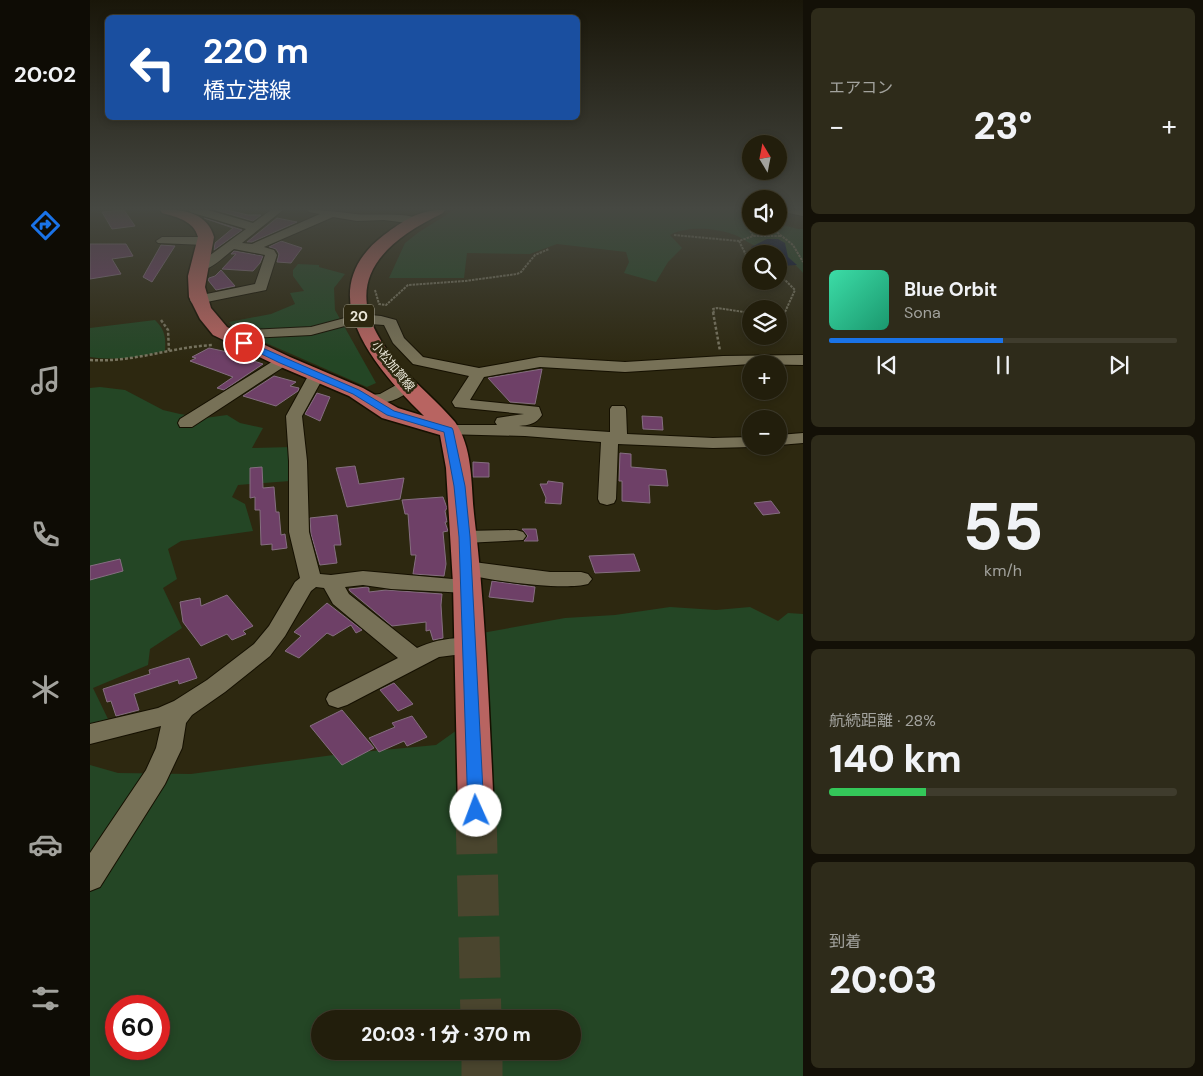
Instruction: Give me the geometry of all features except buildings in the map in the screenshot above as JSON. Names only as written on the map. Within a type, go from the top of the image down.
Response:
[{"type":"main road","points":[[201,260],[195,290],[197,300],[212,323],[236,339],[370,399],[390,413],[455,430],[465,537],[476,811]]},
{"type":"main road","name":"小松加賀線","points":[[370,260],[360,276],[358,288],[360,319],[376,348],[407,384],[455,430]]},
{"type":"street","points":[[199,268],[210,260]]},
{"type":"street","points":[[197,300],[261,287],[269,260]]},
{"type":"street","points":[[236,339],[311,331],[360,319],[381,320],[391,323],[398,340],[418,361],[479,373],[540,362],[625,367],[723,361],[803,360]]},
{"type":"street","points":[[186,423],[283,361]]},
{"type":"street","points":[[455,430],[468,423],[527,420],[534,416],[533,410],[461,404],[460,402],[479,373]]},
{"type":"street","points":[[316,376],[294,416],[298,461],[299,532],[321,581],[414,658]]},
{"type":"street","points":[[370,399],[381,400],[407,384]]},
{"type":"street","points":[[607,499],[618,409]]},
{"type":"street","points":[[455,430],[481,429],[670,443],[742,442]]},
{"type":"street","points":[[787,440],[803,439]]},
{"type":"street","points":[[465,537],[516,536]]},
{"type":"street","points":[[90,734],[162,716],[183,708],[216,686],[262,650],[277,632],[304,587],[321,581],[363,578],[391,582],[467,577],[580,579]]},
{"type":"street","points":[[338,699],[414,658],[435,649],[470,646]]},
{"type":"street","points":[[90,878],[156,776],[169,748],[174,721],[183,708]]},
{"type":"path","points":[[358,288],[374,288],[379,304],[386,305],[408,285],[465,281],[516,274],[521,272],[530,260]]},
{"type":"path","points":[[787,282],[795,290],[787,308]]},
{"type":"path","points":[[723,361],[715,331],[712,309],[742,311]]},
{"type":"path","points":[[161,320],[168,330],[169,351]]},
{"type":"path","points":[[90,360],[105,362],[132,360],[236,339]]},
{"type":"green space","points":[[397,260],[466,260],[464,278],[389,278]]},
{"type":"green space","points":[[628,260],[670,260],[656,282],[624,273]]},
{"type":"green space","points":[[787,260],[803,260],[803,273]]},
{"type":"green space","points":[[298,264],[319,265],[319,267],[345,274],[334,288],[335,310],[376,383],[367,387],[236,330],[229,322],[271,314],[295,304],[290,293],[304,291],[293,276],[293,270]]},
{"type":"green space","points":[[155,320],[164,334],[165,351],[128,358],[90,357],[90,328]]},
{"type":"green space","points":[[100,387],[125,390],[163,410],[205,418],[227,415],[240,423],[263,428],[252,448],[292,447],[290,481],[238,485],[232,497],[245,504],[253,531],[181,541],[168,549],[177,579],[163,588],[182,628],[150,649],[148,665],[93,688],[108,719],[90,724],[90,388]]},
{"type":"green space","points":[[670,607],[716,610],[750,607],[778,621],[788,613],[803,614],[803,1076],[90,1076],[90,765],[118,773],[191,774],[341,754],[436,745],[485,710],[482,633],[565,618],[615,615]]},
{"type":"water","points":[[787,260],[792,260],[797,265],[787,266]]},
{"type":"tunnel","points":[[476,813],[481,1010]]},
{"type":"tunnel","points":[[482,1060],[482,1076]]},
{"type":"route","points":[[244,343],[356,392],[390,413],[449,430],[454,450],[465,537],[476,811]]}]
